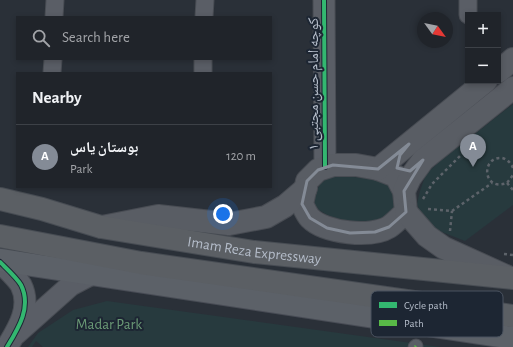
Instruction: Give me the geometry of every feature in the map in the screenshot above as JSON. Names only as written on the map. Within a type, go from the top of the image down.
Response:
[{"type":"highway","name":"Imam Reza Expressway","points":[[0,199],[42,209],[101,227],[254,252],[512,278]]},
{"type":"highway","name":"Imam Reza Expressway","points":[[0,236],[141,263],[371,296]]},
{"type":"highway","name":"Imam Reza Expressway","points":[[503,315],[513,316]]},
{"type":"main road","points":[[501,69],[513,59]]},
{"type":"main road","points":[[378,169],[408,144],[468,88],[478,84]]},
{"type":"main road","points":[[408,144],[397,160],[398,169],[404,172],[415,169],[423,160],[513,88]]},
{"type":"main road","points":[[414,204],[410,178],[423,160]]},
{"type":"main road","points":[[414,204],[389,227],[375,232],[350,232],[327,228],[310,218],[302,204],[307,181],[318,170],[333,165],[349,165],[378,169],[396,176],[414,204],[427,236],[444,248],[512,278]]},
{"type":"main road","points":[[101,227],[158,216],[229,224],[266,216],[285,206],[306,188]]},
{"type":"main road","points":[[0,261],[371,316]]},
{"type":"main road","points":[[92,274],[141,263]]},
{"type":"main road","points":[[503,336],[513,338]]},
{"type":"street","points":[[54,16],[55,0]]},
{"type":"street","points":[[204,16],[205,0]]},
{"type":"street","name":"کوچه امام حسن مجتبی ۱","points":[[324,0],[325,168]]},
{"type":"street","points":[[468,0],[468,12]]},
{"type":"street","points":[[52,72],[53,60]]},
{"type":"street","points":[[203,60],[203,72]]},
{"type":"street","points":[[0,261],[21,285],[25,301],[23,318],[11,341]]},
{"type":"street","points":[[11,341],[71,285],[92,274]]},
{"type":"path","points":[[414,204],[469,148]]},
{"type":"path","points":[[513,165],[501,158],[493,160],[488,167],[487,172],[489,180],[492,183],[499,185],[507,184],[513,175]]},
{"type":"path","points":[[414,204],[452,212],[492,183]]},
{"type":"path","points":[[507,184],[513,190]]},
{"type":"path","points":[[447,233],[450,234],[452,212]]},
{"type":"path","points":[[500,254],[513,255]]},
{"type":"highlighted area","points":[[409,144],[400,155],[397,168],[410,171],[423,160],[404,191],[406,212],[389,227],[375,232],[350,233],[327,228],[310,218],[302,204],[307,181],[318,170],[333,165],[378,169]]},
{"type":"green space","points":[[513,104],[513,205],[465,241],[442,232],[424,222],[417,204],[426,174],[440,161]]},
{"type":"green space","points":[[334,176],[359,177],[385,184],[391,188],[395,194],[395,207],[380,219],[368,222],[353,222],[324,213],[319,210],[314,203],[320,185],[325,180]]},
{"type":"green space","name":"Madar Park","points":[[107,301],[440,347],[43,347],[36,341],[32,347],[28,347],[38,333],[73,310]]},
{"type":"cycle path","points":[[324,0],[325,167]]},
{"type":"cycle path","points":[[0,262],[21,285],[25,301],[22,318],[7,347]]},
{"type":"place","name":"بوستان یاس","points":[[473,167]]}]
